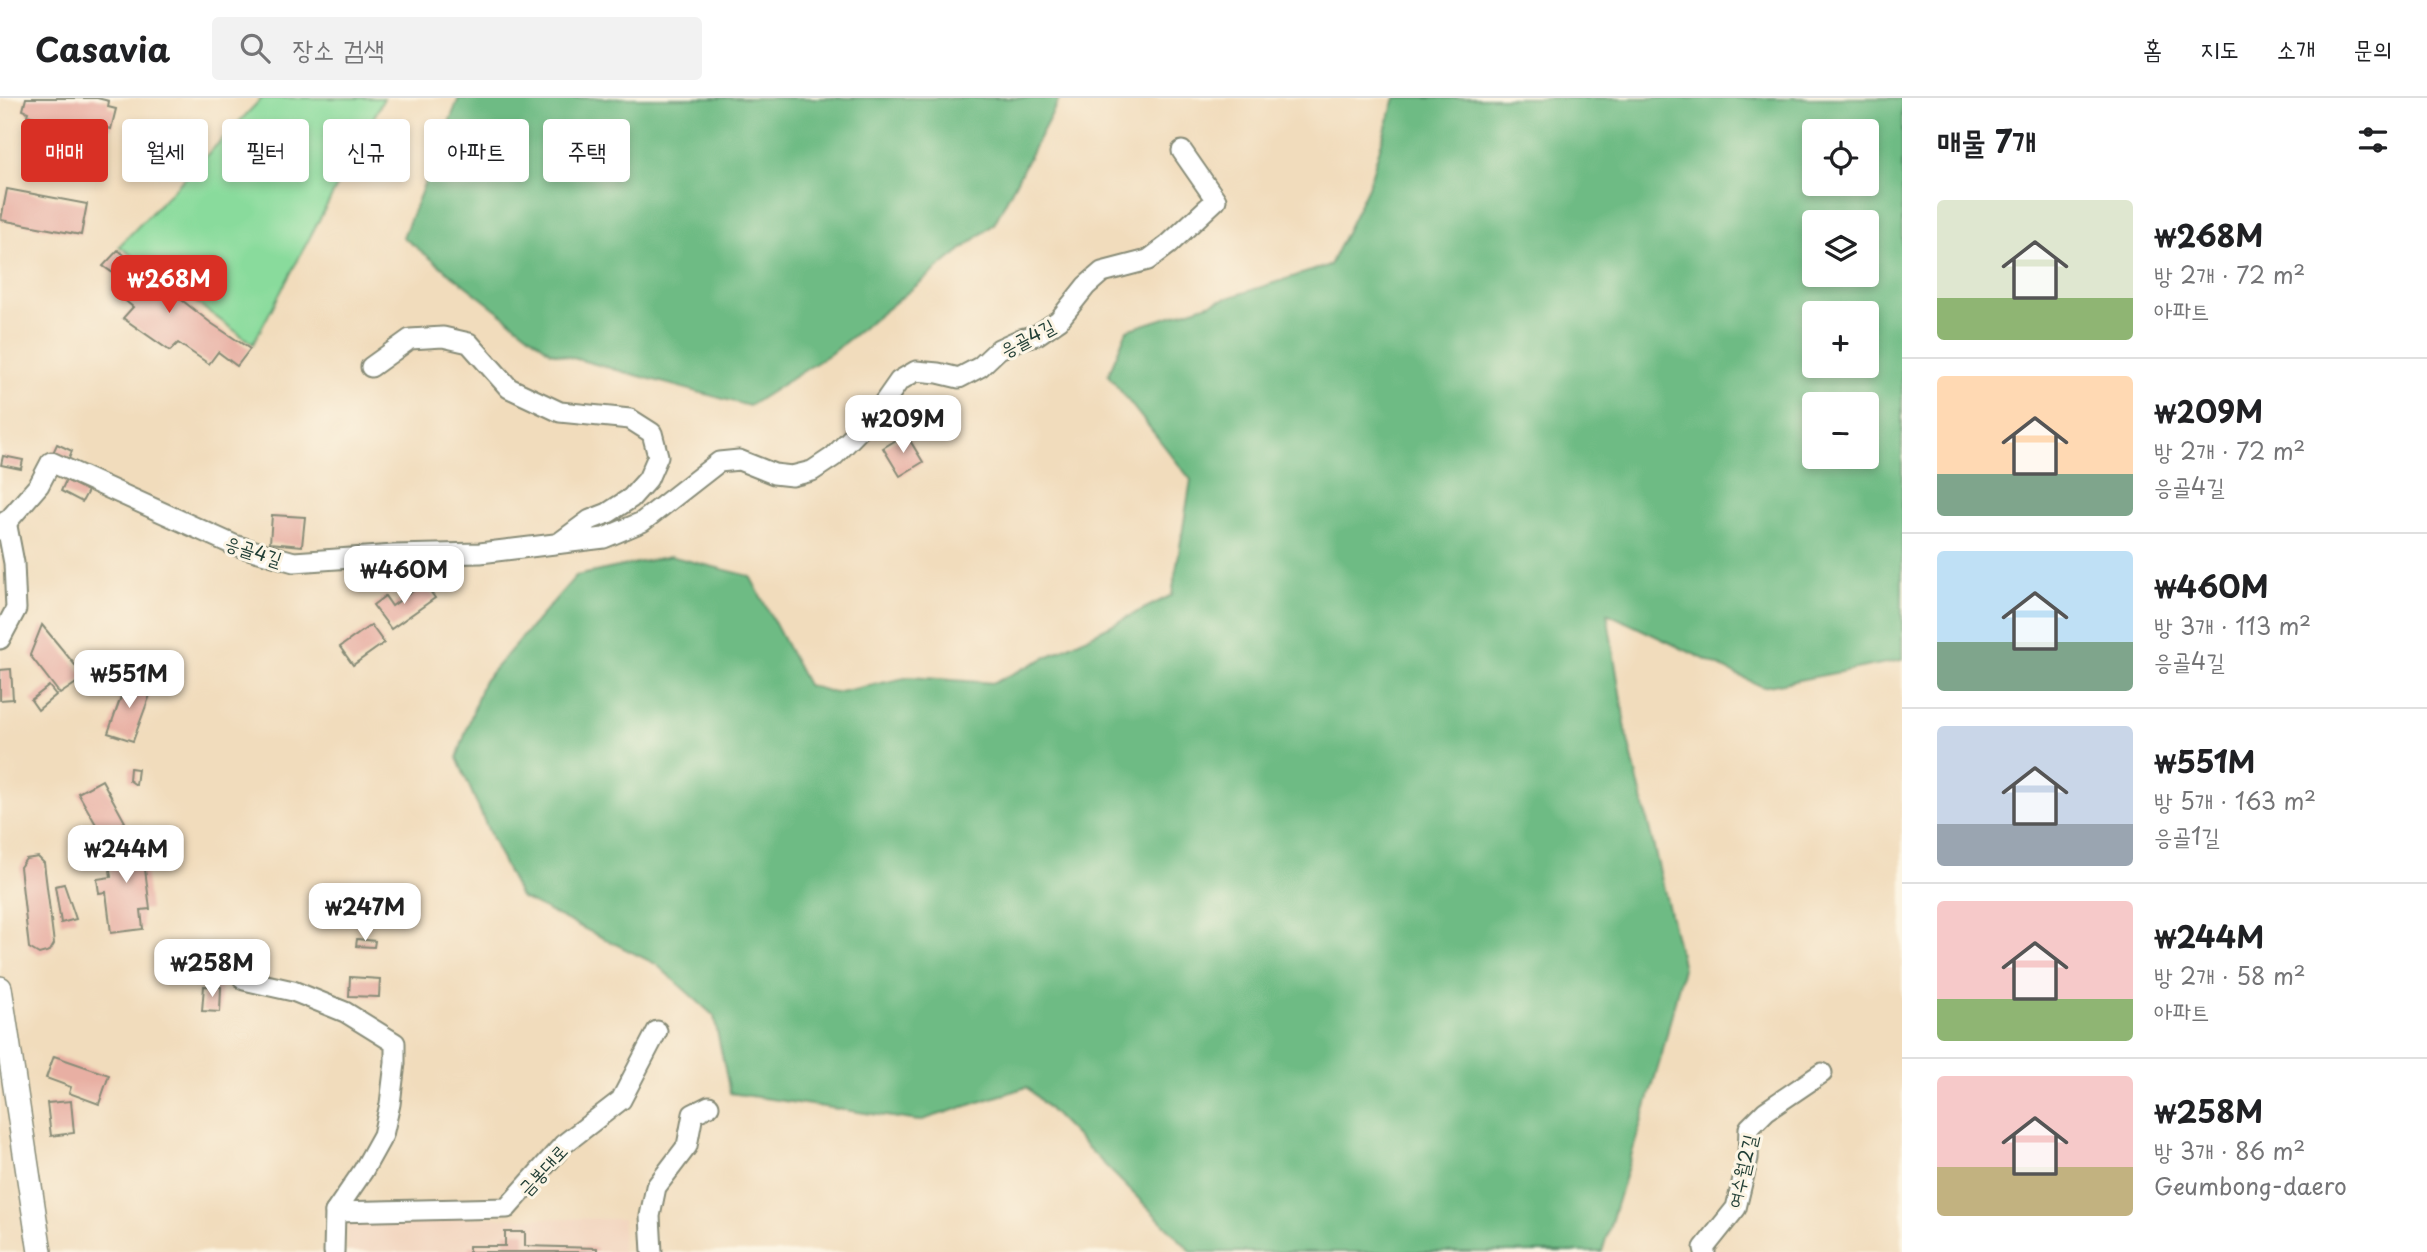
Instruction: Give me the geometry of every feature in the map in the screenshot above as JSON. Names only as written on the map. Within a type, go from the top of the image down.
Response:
[{"type":"street","name":"응골4길","points":[[3,525],[39,485],[51,462],[234,545],[295,562],[394,555],[480,553],[604,538],[642,522],[719,462],[739,460],[774,474],[792,476],[812,471],[832,457],[878,411],[899,381],[916,371],[959,378],[980,367],[999,349],[1037,335],[1059,320],[1101,272],[1148,260],[1216,200],[1182,151]]},
{"type":"street","name":"응골4길","points":[[371,366],[410,339],[443,337],[469,343],[509,388],[560,412],[630,419],[652,433],[659,456],[648,479],[631,498],[608,513],[590,520],[558,543]]},
{"type":"street","points":[[0,639],[16,609],[14,563],[3,525]]},
{"type":"street","points":[[244,980],[293,991],[335,1008],[395,1043],[390,1104],[383,1135],[335,1212],[334,1252]]},
{"type":"street","points":[[0,988],[40,1252]]},
{"type":"street","name":"금봉대로","points":[[335,1212],[507,1208],[564,1144],[621,1100],[657,1031]]},
{"type":"street","name":"여수월2길","points":[[1704,1252],[1704,1248],[1736,1208],[1748,1158],[1749,1128],[1766,1111],[1822,1073]]},
{"type":"street","points":[[652,1252],[650,1216],[656,1187],[687,1146],[693,1114],[709,1106]]},
{"type":"shaded area","points":[[348,1216],[623,1219],[622,1252],[347,1252]]},
{"type":"green space","points":[[262,98],[384,98],[373,119],[323,119],[323,182],[339,182],[253,344],[119,246],[181,182],[208,182],[208,154],[222,139],[222,182],[309,182],[309,119],[242,119]]},
{"type":"green space","points":[[459,98],[1060,98],[994,224],[830,354],[749,406],[551,352],[403,237],[425,182],[529,182],[529,119],[451,119]]},
{"type":"green space","points":[[1395,98],[1902,98],[1902,660],[1763,687],[1607,613],[1627,736],[1683,968],[1662,1054],[1602,1252],[1192,1252],[1027,1087],[919,1121],[730,1093],[714,1016],[656,964],[520,897],[457,758],[483,682],[576,576],[670,556],[750,576],[807,685],[835,693],[910,677],[994,683],[1172,595],[1191,480],[1108,375],[1127,330],[1330,265],[1368,187]]},
{"type":"building","points":[[26,98],[97,98],[109,101],[108,107],[116,109],[111,129],[108,128],[108,119],[43,119],[27,115],[28,112],[23,110]]},
{"type":"building","points":[[7,189],[87,204],[81,235],[1,220]]},
{"type":"building","points":[[118,250],[211,323],[250,349],[237,366],[218,352],[209,364],[178,343],[170,351],[123,318],[133,307],[111,289],[120,278],[103,266]]},
{"type":"building","points":[[906,434],[923,462],[900,476],[883,448]]},
{"type":"building","points":[[57,444],[72,451],[67,463],[52,455]]},
{"type":"building","points":[[3,456],[23,460],[21,469],[1,465]]},
{"type":"building","points":[[66,480],[88,491],[82,502],[61,491]]},
{"type":"building","points":[[272,515],[305,517],[302,546],[270,543]]},
{"type":"building","points":[[424,583],[435,598],[391,629],[373,605],[385,596],[392,606]]},
{"type":"building","points":[[42,625],[85,677],[60,694],[30,655]]},
{"type":"building","points":[[371,625],[384,643],[353,665],[340,647]]},
{"type":"building","points":[[11,669],[13,699],[0,700],[0,670]]},
{"type":"building","points":[[121,677],[129,680],[128,684],[151,692],[133,741],[108,733],[123,691],[117,689]]},
{"type":"building","points":[[49,686],[56,695],[38,710],[31,700]]},
{"type":"building","points":[[130,768],[138,769],[136,785],[129,780]]},
{"type":"building","points":[[102,780],[125,822],[102,835],[78,793]]},
{"type":"building","points":[[141,837],[150,909],[141,910],[143,929],[111,933],[106,892],[99,893],[97,879],[111,877],[106,841]]},
{"type":"building","points":[[38,857],[44,863],[54,944],[50,951],[39,954],[29,948],[20,867],[26,859]]},
{"type":"building","points":[[64,884],[76,919],[61,923],[55,886]]},
{"type":"building","points":[[357,939],[375,941],[374,947],[356,946]]},
{"type":"building","points":[[350,977],[380,979],[379,997],[349,996]]},
{"type":"building","points":[[204,986],[221,987],[220,1012],[202,1011]]},
{"type":"building","points":[[54,1056],[109,1075],[99,1104],[69,1093],[71,1087],[46,1078]]},
{"type":"building","points":[[71,1101],[74,1133],[51,1136],[47,1103]]},
{"type":"building","points":[[505,1232],[525,1232],[525,1246],[597,1248],[597,1252],[469,1252],[469,1246],[505,1246]]}]
